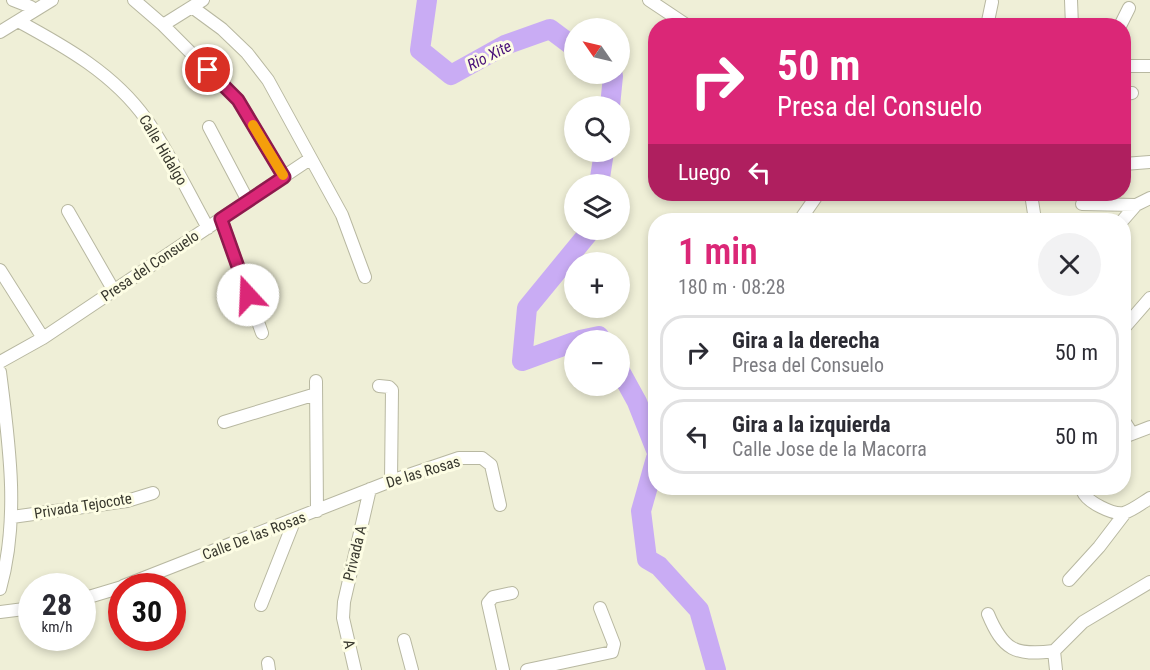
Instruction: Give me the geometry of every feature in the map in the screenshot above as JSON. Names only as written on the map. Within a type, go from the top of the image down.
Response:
[{"type":"street","name":"Calle Hidalgo","points":[[13,0],[92,64],[126,95],[147,120],[208,228]]},
{"type":"street","points":[[0,32],[28,11],[52,0]]},
{"type":"street","points":[[134,0],[163,25],[238,100],[284,177]]},
{"type":"street","points":[[649,0],[676,18]]},
{"type":"street","points":[[1071,0],[1071,18]]},
{"type":"street","points":[[989,18],[992,2]]},
{"type":"street","points":[[163,25],[197,3],[247,53],[268,80],[342,215],[365,277]]},
{"type":"street","points":[[1124,18],[1130,8]]},
{"type":"street","points":[[1131,66],[1150,66]]},
{"type":"street","points":[[209,127],[248,201]]},
{"type":"street","name":"Presa del Consuelo","points":[[0,362],[43,338],[310,159]]},
{"type":"street","points":[[1131,163],[1150,162]]},
{"type":"street","points":[[1129,213],[1136,205],[1150,198]]},
{"type":"street","points":[[1082,204],[1136,205]]},
{"type":"street","points":[[68,211],[114,291]]},
{"type":"street","points":[[221,219],[262,333]]},
{"type":"street","points":[[0,270],[43,338]]},
{"type":"street","points":[[1131,320],[1150,298]]},
{"type":"street","points":[[0,372],[7,433],[12,517],[0,589]]},
{"type":"street","points":[[316,381],[317,511]]},
{"type":"street","points":[[379,386],[389,387],[392,390],[391,481]]},
{"type":"street","points":[[225,422],[316,394]]},
{"type":"street","points":[[1131,433],[1150,427]]},
{"type":"street","name":"De las Rosas","points":[[317,511],[391,481],[459,458],[482,458],[491,465],[500,505]]},
{"type":"street","name":"Privada A","points":[[343,618],[346,588],[354,566],[370,489]]},
{"type":"street","name":"Privada Tejocote","points":[[12,517],[126,501],[153,493]]},
{"type":"street","points":[[1087,495],[1100,506],[1125,513]]},
{"type":"street","points":[[1070,580],[1125,513],[1150,498]]},
{"type":"street","name":"Calle De las Rosas","points":[[158,573],[317,511]]},
{"type":"street","points":[[261,605],[295,519]]},
{"type":"street","points":[[988,614],[998,637],[1014,649],[1030,655],[1054,651],[1075,628],[1150,582]]},
{"type":"street","points":[[503,670],[488,603],[493,597],[512,593]]},
{"type":"street","points":[[533,669],[612,652],[614,649],[612,637],[600,608]]},
{"type":"street","points":[[0,612],[18,610]]},
{"type":"street","name":"A","points":[[343,618],[355,670]]},
{"type":"street","points":[[404,640],[412,670]]},
{"type":"street","points":[[1054,651],[1056,670]]},
{"type":"waterway","name":"Rio Xite","points":[[427,0],[420,50],[451,75],[505,45],[550,29],[564,40]]},
{"type":"waterway","name":"Rio Xite","points":[[611,96],[612,84]]},
{"type":"waterway","name":"Rio Xite","points":[[601,174],[602,162]]},
{"type":"waterway","name":"Rio Xite","points":[[564,346],[522,361],[527,308],[583,240]]},
{"type":"waterway","name":"Rio Xite","points":[[630,389],[648,430]]},
{"type":"waterway","name":"Rio Xite","points":[[648,486],[641,511],[647,559],[659,566],[699,610],[716,670]]},
{"type":"slow traffic","points":[[253,125],[283,175]]},
{"type":"route","points":[[208,70],[238,100],[284,177],[221,219],[248,295]]}]
